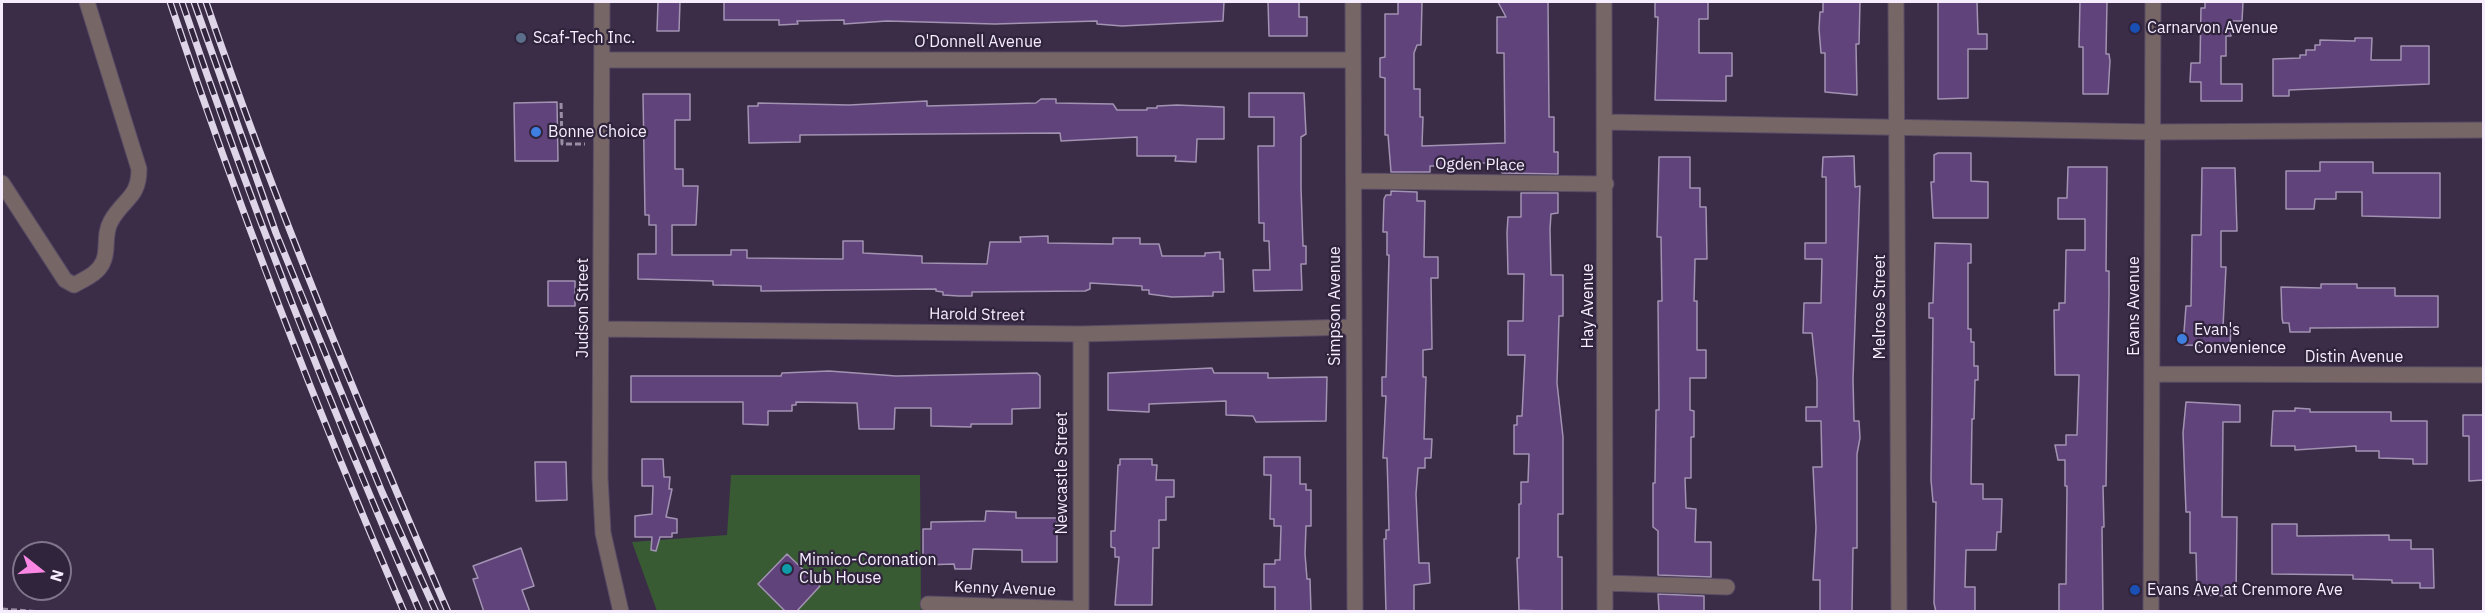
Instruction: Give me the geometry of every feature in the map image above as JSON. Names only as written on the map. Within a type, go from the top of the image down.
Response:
[{"type":"street","points":[[2,183],[65,279],[74,285],[97,271],[105,261],[105,236],[110,221],[139,187],[139,169],[87,2]]},
{"type":"street","name":"Judson Street","points":[[602,2],[603,533],[621,612]]},
{"type":"street","name":"Simpson Avenue","points":[[1353,2],[1355,612]]},
{"type":"street","name":"Hay Avenue","points":[[1604,2],[1605,612]]},
{"type":"street","name":"Melrose Street","points":[[1896,2],[1899,612]]},
{"type":"street","name":"Evans Avenue","points":[[2151,612],[2153,2]]},
{"type":"street","name":"O'Donnell Avenue","points":[[602,60],[1353,60]]},
{"type":"street","points":[[1605,122],[2153,132],[2484,130]]},
{"type":"street","name":"Ogden Place","points":[[1354,181],[1606,184]]},
{"type":"street","name":"Harold Street","points":[[601,329],[1082,334],[1353,327]]},
{"type":"street","name":"Newcastle Street","points":[[1081,610],[1082,334]]},
{"type":"street","name":"Distin Avenue","points":[[2152,374],[2484,375]]},
{"type":"street","points":[[1605,584],[1727,587]]},
{"type":"street","name":"Kenny Avenue","points":[[928,604],[956,608],[1081,610]]},
{"type":"path","points":[[561,103],[562,144],[602,145]]},
{"type":"path","points":[[2,609],[43,612]]},
{"type":"green space","points":[[731,475],[920,475],[921,611],[657,611],[632,542],[727,535]]},
{"type":"building","points":[[658,2],[680,2],[679,31],[657,31]]},
{"type":"building","points":[[724,2],[1224,2],[1223,21],[1122,26],[1097,24],[1097,21],[995,24],[887,21],[844,24],[844,20],[797,21],[798,24],[779,25],[779,20],[724,20]]},
{"type":"building","points":[[1268,2],[1299,2],[1299,17],[1307,17],[1307,36],[1269,36]]},
{"type":"building","points":[[1398,2],[1422,2],[1421,45],[1417,45],[1414,53],[1414,89],[1420,89],[1420,117],[1423,117],[1422,146],[1505,143],[1504,53],[1497,53],[1497,17],[1506,17],[1498,2],[1548,2],[1549,117],[1554,117],[1554,152],[1558,152],[1558,174],[1502,173],[1501,163],[1448,163],[1448,166],[1430,166],[1430,172],[1391,172],[1388,135],[1385,135],[1385,78],[1380,77],[1380,58],[1385,57],[1385,14],[1398,14]]},
{"type":"building","points":[[1655,2],[1708,2],[1708,19],[1699,19],[1699,53],[1732,53],[1732,76],[1726,76],[1726,101],[1655,100],[1658,17],[1655,17]]},
{"type":"building","points":[[1823,2],[1860,2],[1859,44],[1856,44],[1857,95],[1825,92],[1825,53],[1821,53],[1819,29]]},
{"type":"building","points":[[1938,2],[1977,2],[1978,34],[1987,34],[1987,49],[1968,49],[1968,98],[1938,99]]},
{"type":"building","points":[[2080,2],[2107,2],[2106,54],[2109,54],[2110,61],[2108,94],[2083,94],[2083,47],[2079,47]]},
{"type":"building","points":[[2205,2],[2243,2],[2242,21],[2232,21],[2231,36],[2226,36],[2226,56],[2221,56],[2221,84],[2242,84],[2242,101],[2201,101],[2201,82],[2190,82],[2191,63],[2200,63],[2201,8],[2205,8]]},
{"type":"building","points":[[2355,38],[2372,38],[2371,60],[2401,60],[2401,46],[2429,46],[2429,84],[2289,90],[2289,96],[2273,96],[2273,59],[2300,58],[2300,55],[2306,55],[2306,50],[2315,50],[2315,45],[2320,45],[2320,40],[2355,41]]},
{"type":"building","points":[[1249,93],[1304,93],[1306,134],[1301,137],[1301,188],[1303,246],[1306,246],[1306,264],[1301,264],[1302,290],[1254,291],[1253,270],[1270,270],[1269,241],[1264,241],[1264,223],[1259,223],[1258,146],[1274,146],[1274,117],[1249,117]]},
{"type":"building","points":[[643,94],[690,94],[690,120],[675,120],[675,169],[683,169],[683,186],[698,186],[696,225],[672,225],[672,255],[731,255],[731,250],[747,250],[747,258],[843,259],[843,241],[863,241],[863,253],[922,256],[922,263],[987,264],[990,242],[1021,242],[1020,237],[1048,236],[1048,243],[1113,244],[1113,238],[1140,238],[1140,244],[1159,244],[1162,256],[1205,256],[1205,253],[1220,252],[1220,259],[1223,259],[1224,292],[1213,292],[1213,296],[1172,297],[1149,294],[1149,290],[1142,290],[1142,286],[1090,283],[1090,289],[1085,291],[972,292],[972,296],[959,296],[943,295],[943,292],[936,291],[936,289],[761,291],[761,286],[713,285],[713,281],[638,279],[638,254],[656,254],[656,225],[649,225],[649,215],[645,215]]},
{"type":"building","points":[[1041,99],[1056,99],[1056,103],[1113,104],[1117,110],[1147,110],[1147,108],[1157,108],[1157,106],[1177,105],[1224,107],[1224,139],[1197,139],[1196,162],[1175,161],[1176,156],[1137,156],[1137,137],[1061,141],[1060,133],[800,135],[800,142],[749,143],[748,106],[758,106],[758,103],[849,105],[927,101],[927,106],[1036,103]]},
{"type":"building","name":"Bonne Choice","points":[[557,102],[558,161],[515,161],[514,103]]},
{"type":"building","points":[[1971,153],[1971,181],[1988,182],[1988,218],[1933,218],[1931,182],[1934,182],[1934,155]]},
{"type":"building","points":[[1854,156],[1855,187],[1860,186],[1853,379],[1854,421],[1859,421],[1860,438],[1857,454],[1857,548],[1853,548],[1852,612],[1820,612],[1820,580],[1813,580],[1816,528],[1813,467],[1822,467],[1821,421],[1806,421],[1806,407],[1817,407],[1817,380],[1812,333],[1803,333],[1804,303],[1821,303],[1822,259],[1805,259],[1805,243],[1826,243],[1826,177],[1822,177],[1823,157]]},
{"type":"building","points":[[1659,157],[1690,157],[1690,188],[1700,188],[1700,207],[1706,207],[1707,259],[1695,259],[1694,301],[1697,301],[1697,350],[1706,350],[1706,378],[1690,378],[1690,410],[1694,411],[1694,437],[1691,437],[1691,478],[1685,478],[1686,508],[1696,509],[1695,542],[1711,542],[1711,577],[1658,575],[1658,531],[1653,527],[1653,483],[1655,483],[1656,410],[1659,410],[1658,301],[1662,301],[1661,237],[1657,237]]},
{"type":"building","points":[[2320,162],[2373,162],[2373,173],[2440,173],[2440,218],[2362,216],[2362,192],[2336,192],[2336,199],[2315,199],[2314,209],[2286,209],[2286,171],[2320,171]]},
{"type":"building","points":[[2068,167],[2107,167],[2106,271],[2109,271],[2109,293],[2106,486],[2103,486],[2104,527],[2102,527],[2103,612],[2059,612],[2059,584],[2066,584],[2067,486],[2065,486],[2065,460],[2058,460],[2055,445],[2066,445],[2066,435],[2077,435],[2079,375],[2055,375],[2054,310],[2059,310],[2059,303],[2065,303],[2066,250],[2085,250],[2085,219],[2058,219],[2058,198],[2067,198]]},
{"type":"building","points":[[2202,168],[2235,168],[2237,231],[2221,231],[2221,267],[2226,267],[2223,327],[2231,327],[2230,346],[2183,345],[2186,306],[2191,306],[2192,235],[2201,235]]},
{"type":"building","points":[[1391,191],[1417,192],[1417,201],[1425,201],[1424,257],[1438,257],[1438,278],[1431,278],[1432,349],[1423,350],[1423,377],[1426,377],[1424,439],[1432,439],[1431,458],[1425,458],[1425,468],[1418,468],[1416,494],[1419,563],[1429,563],[1430,583],[1414,585],[1414,612],[1386,612],[1384,539],[1386,539],[1386,530],[1389,530],[1387,458],[1383,458],[1386,396],[1382,396],[1382,377],[1386,377],[1389,255],[1387,255],[1387,232],[1383,232],[1384,199],[1386,195],[1391,195]]},
{"type":"building","points":[[1521,193],[1558,193],[1558,213],[1551,214],[1550,229],[1551,275],[1563,275],[1563,316],[1559,316],[1557,383],[1563,437],[1563,514],[1558,514],[1558,557],[1562,557],[1562,612],[1519,610],[1517,558],[1519,558],[1519,504],[1521,504],[1521,482],[1528,482],[1529,454],[1514,454],[1514,425],[1517,425],[1517,416],[1522,416],[1525,355],[1508,355],[1508,321],[1523,321],[1524,274],[1508,274],[1507,233],[1508,217],[1521,217]]},
{"type":"building","points":[[1935,243],[1971,244],[1971,263],[1968,263],[1968,329],[1971,329],[1971,342],[1974,342],[1974,366],[1978,366],[1978,380],[1975,380],[1974,419],[1972,419],[1971,484],[1983,484],[1983,499],[2002,499],[2001,532],[1997,532],[1996,550],[1966,550],[1965,587],[1975,587],[1975,612],[1936,612],[1934,603],[1936,502],[1933,502],[1931,480],[1933,318],[1929,318],[1929,303],[1933,303]]},
{"type":"building","points":[[548,281],[575,281],[575,306],[548,306]]},
{"type":"building","points":[[2321,284],[2357,284],[2357,288],[2395,288],[2395,296],[2438,296],[2438,327],[2310,328],[2310,332],[2290,332],[2289,323],[2283,323],[2282,318],[2281,287],[2321,288]]},
{"type":"building","points":[[1212,368],[1214,373],[1268,373],[1268,378],[1327,377],[1326,421],[1256,422],[1253,416],[1226,415],[1226,401],[1149,404],[1149,412],[1108,410],[1108,373]]},
{"type":"building","points":[[829,371],[896,376],[1037,373],[1040,376],[1040,408],[1012,409],[1012,424],[971,424],[971,427],[931,426],[931,408],[895,408],[894,429],[859,429],[857,403],[796,402],[796,405],[792,405],[792,411],[768,411],[768,425],[743,424],[743,402],[631,402],[631,376],[781,376],[782,373]]},
{"type":"building","points":[[2186,402],[2240,405],[2240,422],[2223,422],[2222,517],[2237,517],[2236,596],[2197,595],[2196,553],[2190,553],[2190,512],[2186,512],[2183,433]]},
{"type":"building","points":[[2295,408],[2310,409],[2310,412],[2391,412],[2391,421],[2427,421],[2427,464],[2413,464],[2413,459],[2379,458],[2379,451],[2356,451],[2356,446],[2295,450],[2295,446],[2271,446],[2273,411],[2295,411]]},
{"type":"building","points":[[2463,415],[2484,415],[2484,480],[2469,481],[2469,436],[2463,436]]},
{"type":"building","points":[[1264,457],[1300,457],[1300,484],[1306,484],[1306,490],[1311,490],[1311,526],[1306,526],[1305,554],[1307,579],[1310,579],[1311,612],[1275,612],[1275,587],[1264,587],[1264,564],[1275,564],[1275,560],[1280,560],[1281,526],[1274,526],[1274,519],[1270,519],[1271,475],[1264,475]]},
{"type":"building","points":[[642,459],[663,459],[664,477],[670,477],[669,489],[672,489],[666,517],[677,519],[677,533],[672,533],[672,537],[660,537],[656,551],[651,550],[652,537],[635,537],[635,516],[652,514],[653,486],[642,486]]},
{"type":"building","points":[[1120,459],[1152,459],[1152,465],[1157,465],[1156,480],[1174,480],[1174,497],[1166,497],[1166,520],[1159,520],[1159,548],[1153,548],[1152,605],[1115,605],[1119,557],[1115,557],[1115,548],[1111,547],[1111,531],[1115,531]]},
{"type":"building","points":[[535,462],[566,462],[567,500],[536,501]]},
{"type":"building","points":[[986,511],[1016,512],[1016,518],[1057,518],[1057,562],[1022,562],[1022,550],[973,549],[971,569],[955,569],[954,564],[923,565],[923,529],[931,529],[931,522],[985,521]]},
{"type":"building","points":[[2272,524],[2297,524],[2297,536],[2389,535],[2389,540],[2411,540],[2411,549],[2433,549],[2434,588],[2420,588],[2420,583],[2353,579],[2353,575],[2272,574]]},
{"type":"building","points":[[521,548],[534,586],[522,590],[530,612],[484,612],[473,579],[478,578],[473,566]]},
{"type":"building","name":"Mimico-Coronation Club House","points":[[787,554],[820,586],[796,612],[786,612],[758,584]]},
{"type":"building","points":[[1658,594],[1704,596],[1704,612],[1659,612]]},
{"type":"railway","points":[[170,2],[223,156],[280,309],[340,461],[404,612]]},
{"type":"railway","points":[[182,2],[236,156],[294,309],[420,612]]},
{"type":"railway","points":[[194,2],[276,233],[382,492],[436,612]]},
{"type":"railway","points":[[206,2],[321,309],[448,612]]},
{"type":"place","name":"Carnarvon Avenue","points":[[2135,28]]},
{"type":"place","name":"Scaf-Tech Inc.","points":[[521,38]]},
{"type":"place","name":"Bonne Choice","points":[[536,132]]},
{"type":"place","name":"Evan's Convenience","points":[[2182,339]]},
{"type":"place","name":"Mimico-Coronation Club House","points":[[787,569]]},
{"type":"place","name":"Evans Ave at Crenmore Ave","points":[[2135,590]]}]
